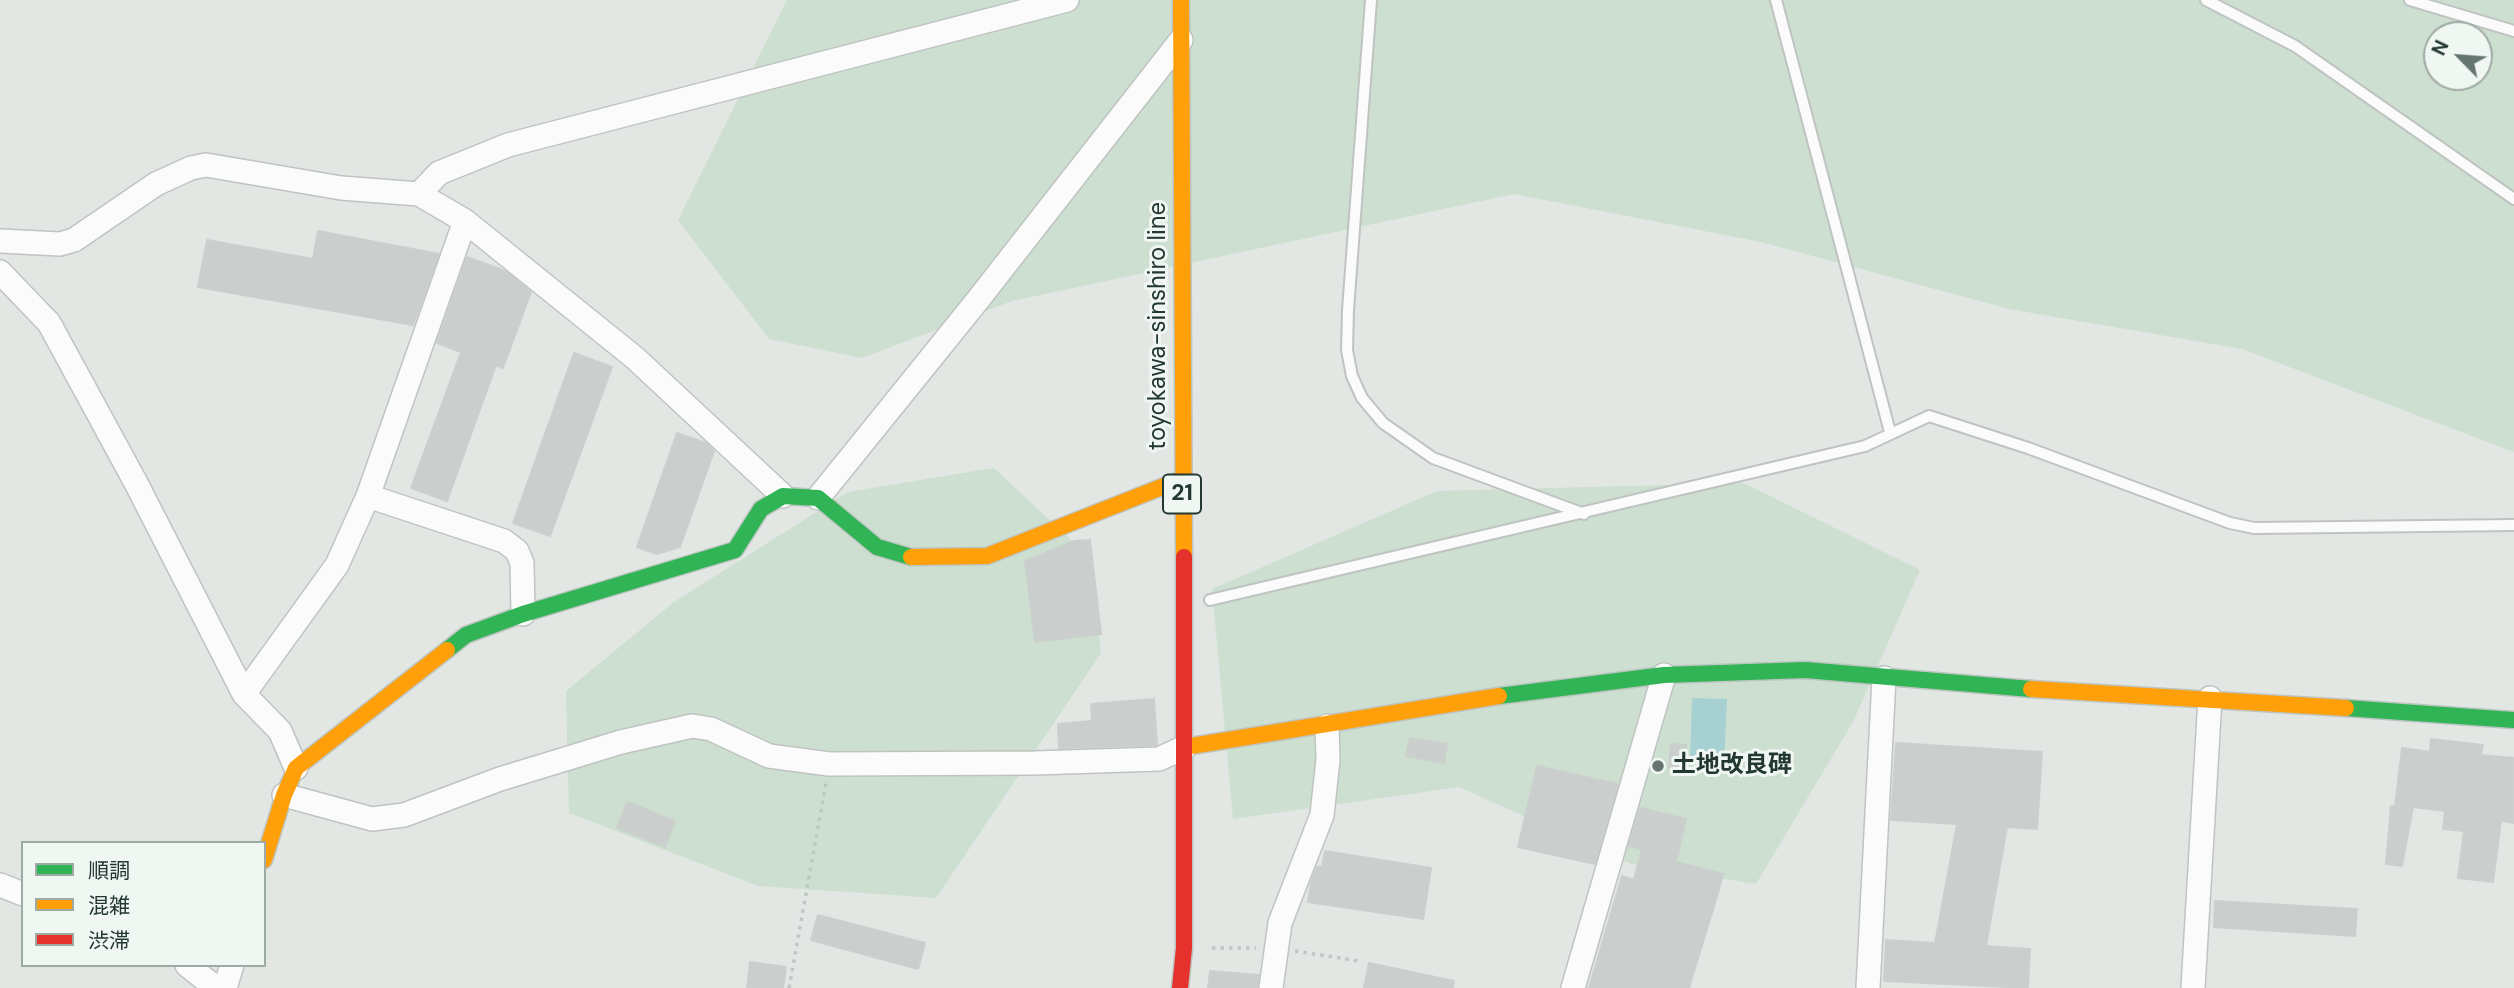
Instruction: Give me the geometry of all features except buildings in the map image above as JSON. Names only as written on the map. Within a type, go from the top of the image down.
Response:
[{"type":"street","points":[[419,194],[439,173],[508,145],[1067,0]]},
{"type":"street","name":"toyokawa-sinshiro line","points":[[1180,988],[1184,948],[1185,747],[1181,0]]},
{"type":"street","points":[[818,498],[977,301],[1181,40]]},
{"type":"street","points":[[0,241],[60,244],[74,240],[156,184],[191,168],[206,165],[341,188],[419,194],[464,221],[635,358],[783,496]]},
{"type":"street","points":[[244,694],[337,565],[369,496],[464,221]]},
{"type":"street","points":[[0,272],[49,323],[244,694],[280,730],[296,768]]},
{"type":"street","points":[[266,854],[284,795],[296,768],[466,635],[523,614],[734,551],[761,509],[783,496],[818,498],[877,547],[904,557],[987,556],[1182,479]]},
{"type":"street","points":[[369,496],[504,541],[517,551],[522,564],[523,614]]},
{"type":"street","points":[[284,795],[372,819],[404,815],[500,779],[621,742],[692,726],[711,729],[769,756],[829,764],[1035,764],[1159,759],[1185,747],[1327,726],[1463,701],[1664,675],[1805,670],[1984,687],[2210,698],[2514,720]]},
{"type":"street","points":[[1573,988],[1664,675]]},
{"type":"street","points":[[1868,988],[1884,678]]},
{"type":"street","points":[[2193,988],[2210,698]]},
{"type":"street","points":[[1271,988],[1280,923],[1322,816],[1328,771],[1327,726]]},
{"type":"street","points":[[0,885],[21,893]]},
{"type":"street","points":[[190,967],[216,988]]},
{"type":"street","points":[[225,988],[231,967]]},
{"type":"lane","points":[[1371,0],[1348,310],[1347,350],[1352,376],[1362,398],[1383,423],[1433,458],[1584,514]]},
{"type":"lane","points":[[1776,0],[1890,432]]},
{"type":"lane","points":[[2206,0],[2295,46],[2514,199]]},
{"type":"lane","points":[[2410,0],[2514,31]]},
{"type":"lane","points":[[1210,600],[1865,446],[1929,416],[2230,523],[2254,528],[2514,525]]},
{"type":"path","points":[[789,988],[829,764]]},
{"type":"green space","points":[[787,0],[2514,0],[2514,452],[2242,349],[2009,309],[1761,242],[1514,194],[1012,301],[862,358],[769,339],[678,220]]},
{"type":"green space","points":[[994,468],[1092,560],[1101,653],[936,898],[758,886],[569,813],[566,691],[674,602],[848,492]]},
{"type":"green space","points":[[1744,483],[1920,570],[1853,722],[1756,884],[1631,864],[1459,787],[1233,819],[1212,589],[1437,491]]},
{"type":"water","points":[[1692,698],[1727,699],[1724,763],[1690,762]]},
{"type":"traffic: fast","points":[[447,650],[466,635],[523,614],[735,550],[761,509],[783,496],[818,498],[877,547],[911,557]]},
{"type":"traffic: fast","points":[[1499,696],[1664,675],[1805,670],[2031,689]]},
{"type":"traffic: fast","points":[[2346,708],[2514,720]]},
{"type":"traffic: slow","points":[[1181,0],[1184,557]]},
{"type":"traffic: slow","points":[[911,557],[987,556],[1182,479]]},
{"type":"traffic: slow","points":[[266,854],[284,795],[296,768],[447,650]]},
{"type":"traffic: slow","points":[[2031,689],[2346,708]]},
{"type":"traffic: slow","points":[[1185,747],[1499,696]]},
{"type":"traffic: jam","points":[[1180,988],[1184,948],[1184,557]]},
{"type":"place","name":"土地改良碑","points":[[1658,766]]}]
